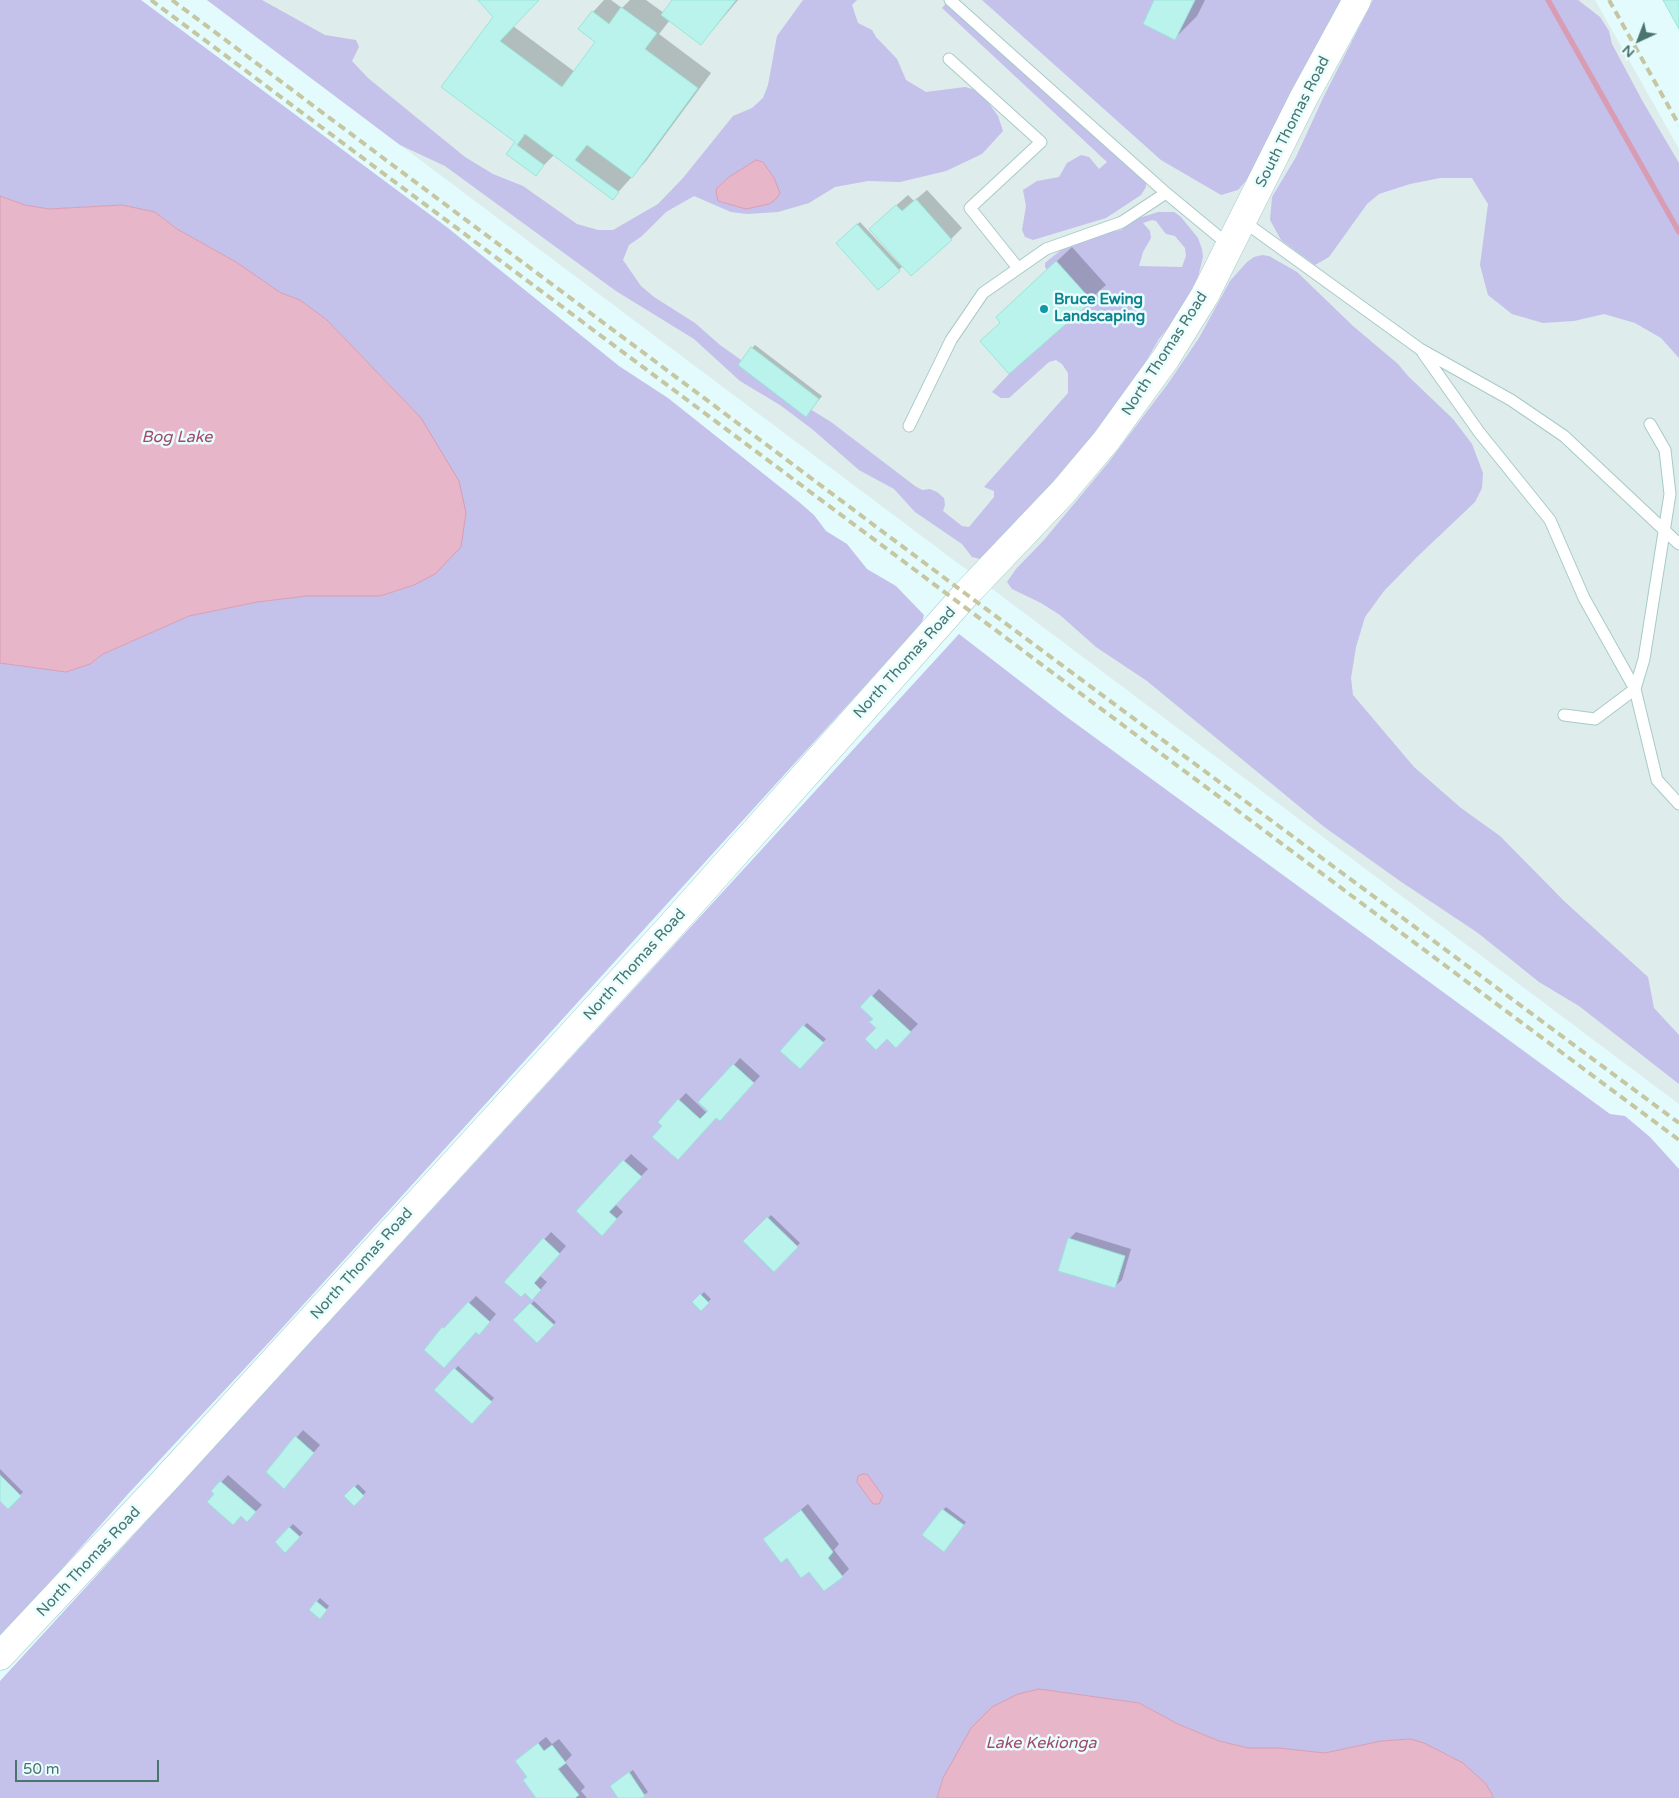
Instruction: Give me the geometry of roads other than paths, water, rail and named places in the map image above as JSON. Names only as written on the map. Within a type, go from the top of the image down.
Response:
[{"type":"main road","name":"South Thomas Road","points":[[1230,246],[1303,98],[1357,0]]},
{"type":"main road","name":"North Thomas Road","points":[[1,1656],[166,1479],[671,926],[966,594],[1063,492],[1106,441],[1166,358],[1205,295],[1230,246]]},
{"type":"lane","points":[[950,0],[1166,193],[1230,246]]},
{"type":"lane","points":[[949,59],[1040,142],[970,208],[1018,268]]},
{"type":"lane","points":[[909,426],[951,340],[983,293],[1046,248],[1122,222],[1166,193]]},
{"type":"lane","points":[[1243,221],[1420,350],[1511,400],[1564,436],[1679,544]]},
{"type":"lane","points":[[1420,350],[1479,432],[1550,520],[1584,598],[1635,689],[1657,780],[1679,804]]},
{"type":"lane","points":[[1564,715],[1595,718],[1635,689],[1644,659],[1670,494],[1665,450],[1650,424]]},
{"type":"water","points":[[756,160],[763,162],[774,178],[780,193],[776,199],[769,204],[746,209],[718,201],[717,188],[729,177]]},
{"type":"water","name":"Bog Lake","points":[[0,196],[25,205],[49,209],[122,205],[155,212],[177,229],[236,262],[281,293],[300,300],[327,320],[421,418],[459,481],[466,513],[461,547],[435,574],[414,585],[380,596],[307,596],[257,602],[189,616],[103,654],[90,664],[66,672],[0,663]]},
{"type":"water","points":[[867,1474],[883,1496],[879,1504],[873,1504],[857,1482],[858,1476]]},
{"type":"water","name":"Lake Kekionga","points":[[1039,1689],[1139,1703],[1178,1724],[1219,1741],[1248,1748],[1278,1748],[1325,1753],[1381,1741],[1410,1739],[1424,1743],[1463,1763],[1486,1784],[1494,1798],[937,1798],[943,1778],[971,1728],[992,1707],[1018,1694]]},
{"type":"waterway","points":[[1548,0],[1679,232]]},
{"type":"railway","points":[[151,0],[1679,1140]]},
{"type":"railway","points":[[172,0],[966,594],[1679,1123]]},
{"type":"railway","points":[[1609,0],[1679,125]]},
{"type":"place","name":"Bruce Ewing Landscaping","points":[[1044,309]]}]
